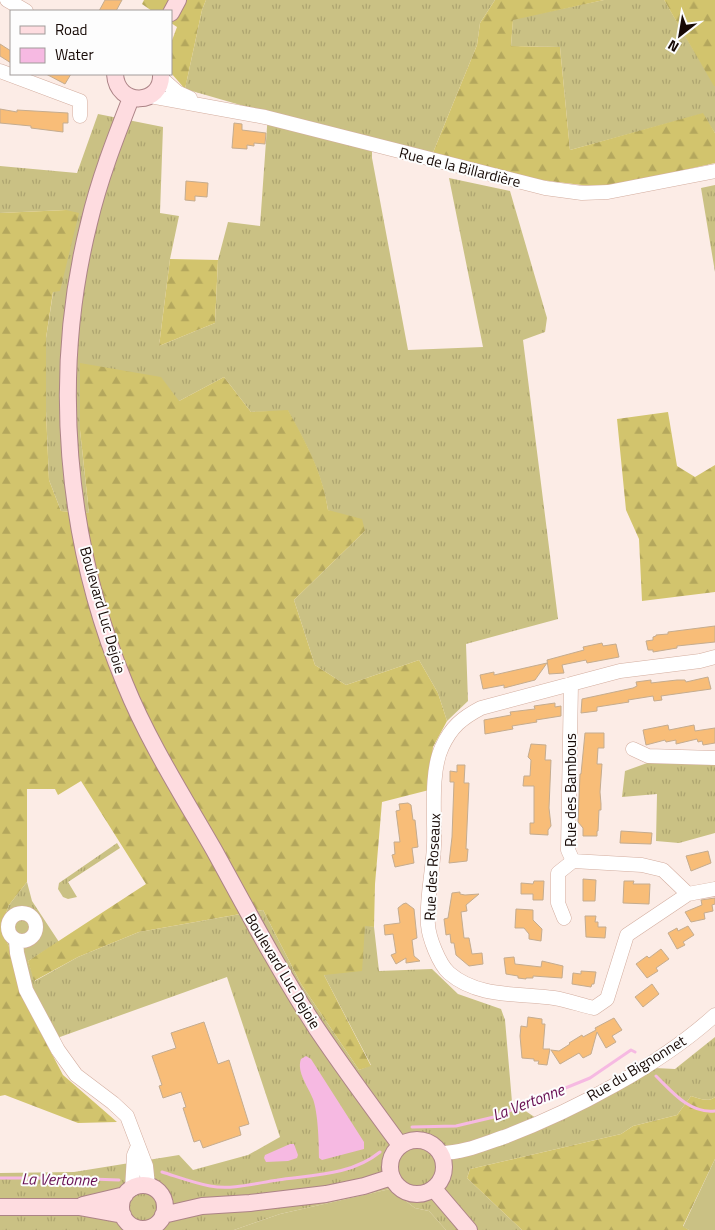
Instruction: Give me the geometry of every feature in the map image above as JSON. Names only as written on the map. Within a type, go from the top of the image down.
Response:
[{"type":"main road","points":[[172,11],[178,0]]},
{"type":"main road","points":[[114,75],[118,88],[131,98],[138,99],[150,96],[156,90],[161,76]]},
{"type":"main road","name":"Boulevard Luc Dejoie","points":[[131,98],[107,160],[88,224],[74,305],[69,359],[68,411],[73,487],[92,583],[107,636],[125,685],[174,780],[291,987],[350,1076],[400,1146]]},
{"type":"main road","points":[[410,1140],[424,1140],[431,1143],[441,1154],[445,1164],[444,1174],[434,1189],[426,1193],[411,1193],[399,1187],[392,1177],[390,1162],[393,1155],[400,1146],[410,1140]]},
{"type":"main road","points":[[163,1207],[250,1204],[326,1194],[364,1186],[392,1177]]},
{"type":"main road","points":[[79,1207],[128,1192],[139,1186],[148,1185],[159,1192],[163,1207],[159,1222],[143,1229],[128,1223],[121,1208],[128,1192]]},
{"type":"main road","points":[[434,1189],[468,1230]]},
{"type":"main road","points":[[0,1207],[79,1207],[123,1215]]},
{"type":"street","points":[[7,0],[24,10]]},
{"type":"street","points":[[0,72],[80,101],[80,116]]},
{"type":"street","name":"Rue de la Billardière","points":[[161,76],[177,92],[207,106]]},
{"type":"street","name":"Rue de la Billardière","points":[[150,96],[265,118],[545,188],[582,193],[608,192],[715,171]]},
{"type":"street","name":"Rue des Roseaux","points":[[714,659],[620,671],[480,708],[462,718],[450,732],[441,748],[437,763],[434,847],[429,886],[428,926],[436,953],[447,972],[469,986],[505,994],[555,998],[594,1008],[607,999],[627,935],[688,894],[715,889]]},
{"type":"street","name":"Rue des Bambous","points":[[571,684],[568,850],[573,861],[642,865],[663,870],[688,894]]},
{"type":"street","points":[[633,749],[648,756],[715,758]]},
{"type":"street","points":[[564,918],[558,903],[558,873],[573,861]]},
{"type":"street","points":[[16,940],[17,953],[26,990],[58,1050],[76,1075],[127,1116],[146,1166],[148,1185]]},
{"type":"street","name":"Rue du Bignonnet","points":[[441,1154],[455,1153],[529,1127],[604,1090],[676,1045],[715,1015]]},
{"type":"street","points":[[128,1192],[134,1155],[138,1146]]},
{"type":"green space","points":[[144,0],[206,0],[202,10],[185,89],[172,74],[172,40],[177,27],[172,24],[172,10],[151,10],[142,4]]},
{"type":"green space","points":[[206,0],[495,0],[480,23],[477,45],[432,155],[372,140],[372,158],[408,350],[483,347],[449,178],[510,191],[547,318],[545,332],[523,340],[558,619],[466,644],[468,701],[447,721],[438,693],[419,660],[346,685],[315,665],[294,600],[365,531],[328,510],[322,483],[307,447],[288,411],[251,412],[224,377],[179,401],[80,430],[89,513],[61,511],[49,480],[46,411],[46,338],[66,210],[0,213],[0,166],[77,173],[98,114],[163,127],[160,213],[179,216],[170,259],[159,346],[215,323],[218,260],[228,222],[260,226],[268,113],[185,89],[202,10]]},
{"type":"green space","points":[[495,0],[604,0],[513,20],[511,46],[560,47],[570,150],[703,113],[715,133],[715,163],[606,188],[541,180],[432,155],[477,45],[480,23]]},
{"type":"green space","points":[[604,0],[664,0],[715,86],[715,133],[702,114],[570,150],[560,47],[511,46],[513,19]]},
{"type":"green space","points":[[664,0],[715,0],[715,86],[714,86]]},
{"type":"green space","points":[[715,185],[715,272],[701,188]]},
{"type":"green space","points":[[66,210],[79,213],[60,291],[53,292],[46,338],[46,411],[49,480],[61,511],[89,513],[80,430],[80,363],[161,377],[179,401],[224,377],[251,412],[288,410],[318,471],[326,496],[328,510],[362,519],[365,531],[294,600],[315,665],[346,685],[419,660],[438,693],[447,721],[433,747],[429,790],[382,802],[375,884],[374,927],[365,926],[362,971],[324,975],[371,1066],[359,1070],[301,984],[263,910],[139,932],[78,957],[34,981],[28,961],[146,884],[81,781],[58,795],[55,789],[27,789],[27,882],[9,905],[4,918],[3,933],[13,956],[21,995],[63,1075],[117,1122],[78,1123],[5,1095],[0,1096],[0,213]]},
{"type":"green space","points":[[170,259],[218,260],[215,323],[159,346]]},
{"type":"green space","points":[[668,412],[677,466],[695,477],[715,465],[715,592],[642,601],[639,539],[626,510],[617,419]]},
{"type":"green space","points":[[650,762],[715,765],[715,833],[679,843],[656,841],[657,794],[622,797],[625,771]]},
{"type":"green space","points":[[117,843],[120,848],[68,882],[77,897],[68,899],[63,897],[58,889],[59,883]]},
{"type":"green space","points":[[27,882],[32,901],[59,942],[28,961],[35,981],[78,957],[139,932],[263,910],[301,984],[359,1070],[371,1065],[324,975],[365,925],[374,927],[379,971],[432,969],[458,994],[501,1009],[505,1020],[512,1102],[545,1124],[655,1068],[675,1069],[715,1037],[715,1097],[706,1100],[691,1096],[677,1115],[633,1126],[621,1134],[470,1169],[467,1178],[522,1230],[446,1230],[429,1211],[415,1208],[390,1189],[280,1214],[234,1230],[0,1230],[0,1173],[74,1172],[179,1155],[193,1170],[248,1155],[280,1137],[227,977],[46,1042],[21,995],[13,956],[3,933],[4,918],[9,905]]},
{"type":"green space","points":[[691,1096],[706,1100],[715,1097],[715,1159],[683,1226],[689,1230],[522,1230],[467,1178],[470,1169],[621,1134],[633,1126],[677,1115]]},
{"type":"green space","points":[[715,1159],[715,1230],[689,1230],[683,1227]]},
{"type":"green space","points":[[390,1189],[415,1208],[429,1211],[446,1230],[234,1230],[280,1214]]},
{"type":"water","points":[[306,1056],[311,1059],[364,1142],[364,1149],[322,1160],[319,1158],[315,1105],[300,1069],[301,1059]]},
{"type":"water","points":[[294,1144],[298,1155],[297,1158],[288,1161],[266,1162],[265,1155]]},
{"type":"building","points":[[105,0],[122,0],[117,10],[100,10]]},
{"type":"building","points":[[0,44],[10,50],[10,62],[0,56]]},
{"type":"building","points":[[48,75],[70,75],[65,84]]},
{"type":"building","points":[[0,109],[17,112],[17,110],[68,113],[68,123],[63,123],[63,132],[0,123]]},
{"type":"building","points":[[234,123],[242,124],[242,130],[266,133],[265,144],[254,143],[254,146],[247,145],[247,149],[232,148]]},
{"type":"building","points":[[186,181],[208,183],[207,197],[195,196],[195,201],[185,200]]},
{"type":"building","points":[[715,626],[715,642],[677,646],[677,648],[653,652],[653,650],[648,650],[646,641],[653,640],[653,637],[656,635]]},
{"type":"building","points":[[602,643],[603,646],[616,644],[619,657],[587,663],[586,660],[562,665],[564,673],[549,674],[547,660],[584,650],[583,647]]},
{"type":"building","points":[[547,663],[535,680],[504,688],[504,685],[483,689],[480,675],[494,672],[494,675]]},
{"type":"building","points":[[708,677],[711,689],[661,696],[662,700],[654,701],[653,696],[628,700],[629,702],[597,707],[597,711],[581,713],[582,699],[633,688],[637,686],[636,682],[651,680],[651,683],[685,680],[686,682]]},
{"type":"building","points":[[555,703],[555,707],[561,706],[561,716],[536,720],[537,722],[512,726],[513,729],[485,734],[484,720],[511,715],[510,712],[535,709],[534,706]]},
{"type":"building","points":[[668,725],[669,730],[694,725],[695,731],[715,728],[715,743],[703,745],[702,741],[698,742],[697,739],[676,744],[676,740],[666,742],[665,740],[646,745],[643,730]]},
{"type":"building","points":[[585,733],[604,733],[604,748],[598,748],[597,764],[602,764],[601,810],[599,810],[597,836],[583,836],[583,828],[578,822],[580,774]]},
{"type":"building","points":[[531,744],[546,745],[545,760],[551,760],[549,808],[551,826],[548,830],[548,835],[530,834],[530,823],[534,823],[534,786],[523,786],[524,776],[530,776],[531,760],[528,757]]},
{"type":"building","points":[[457,765],[465,765],[464,783],[469,783],[466,849],[468,849],[467,861],[449,863],[454,782],[450,782],[450,771],[457,772]]},
{"type":"building","points":[[408,803],[411,805],[413,820],[415,820],[418,847],[412,848],[414,863],[395,867],[392,855],[395,854],[394,842],[400,842],[396,811],[400,810],[399,804]]},
{"type":"building","points":[[621,831],[652,833],[651,844],[620,843]]},
{"type":"building","points":[[708,851],[711,863],[691,871],[686,856]]},
{"type":"building","points":[[583,879],[596,880],[595,901],[583,901]]},
{"type":"building","points":[[534,881],[544,881],[543,900],[533,900],[533,894],[521,894],[521,883],[533,884]]},
{"type":"building","points":[[624,881],[634,881],[633,884],[650,884],[649,904],[623,903]]},
{"type":"building","points":[[460,892],[460,894],[465,895],[479,894],[466,905],[467,911],[461,912],[464,938],[469,938],[472,954],[482,953],[483,964],[469,966],[456,955],[454,943],[451,943],[450,934],[446,935],[444,919],[448,918],[452,893]]},
{"type":"building","points":[[715,898],[715,904],[712,905],[713,911],[704,913],[705,919],[691,922],[685,912],[702,905],[701,900]]},
{"type":"building","points":[[406,903],[414,909],[417,938],[412,940],[414,956],[420,961],[406,963],[406,958],[396,964],[391,955],[396,953],[393,934],[385,935],[384,925],[400,923],[398,908]]},
{"type":"building","points":[[516,909],[533,910],[533,920],[542,929],[541,941],[529,939],[529,934],[524,928],[515,928]]},
{"type":"building","points":[[585,916],[596,916],[595,922],[598,922],[598,927],[606,927],[605,938],[586,937]]},
{"type":"building","points":[[688,926],[694,935],[683,942],[685,945],[677,949],[668,933],[677,928],[678,931]]},
{"type":"building","points":[[661,949],[669,959],[656,968],[658,971],[647,978],[636,964],[647,956],[649,958]]},
{"type":"building","points":[[514,957],[515,964],[541,967],[542,961],[563,966],[562,978],[533,976],[533,978],[526,979],[506,974],[504,958]]},
{"type":"building","points":[[581,971],[596,972],[594,984],[591,987],[572,984],[573,973],[581,974]]},
{"type":"building","points":[[652,984],[659,994],[643,1007],[635,997]]},
{"type":"building","points":[[528,1017],[542,1019],[542,1024],[545,1024],[543,1049],[550,1049],[547,1065],[538,1064],[539,1061],[534,1061],[534,1059],[522,1058],[521,1026],[527,1027]]},
{"type":"building","points":[[614,1018],[622,1030],[612,1036],[616,1042],[606,1048],[597,1032],[591,1054],[583,1058],[579,1053],[560,1064],[551,1050],[559,1051],[582,1035],[583,1037]]},
{"type":"building","points":[[204,1022],[218,1064],[229,1060],[249,1124],[239,1127],[241,1135],[203,1148],[200,1140],[194,1142],[183,1108],[186,1107],[181,1092],[163,1098],[159,1086],[162,1085],[152,1056],[176,1048],[171,1033]]},
{"type":"waterway","name":"La Vertonne","points":[[412,1127],[456,1126],[494,1117],[590,1078],[631,1050],[635,1052]]},
{"type":"waterway","name":"La Vertonne","points":[[656,1076],[682,1101],[697,1109],[715,1111]]},
{"type":"waterway","name":"La Vertonne","points":[[162,1172],[210,1186],[236,1187],[345,1170],[369,1160],[380,1152]]},
{"type":"waterway","name":"La Vertonne","points":[[0,1178],[119,1180]]}]
